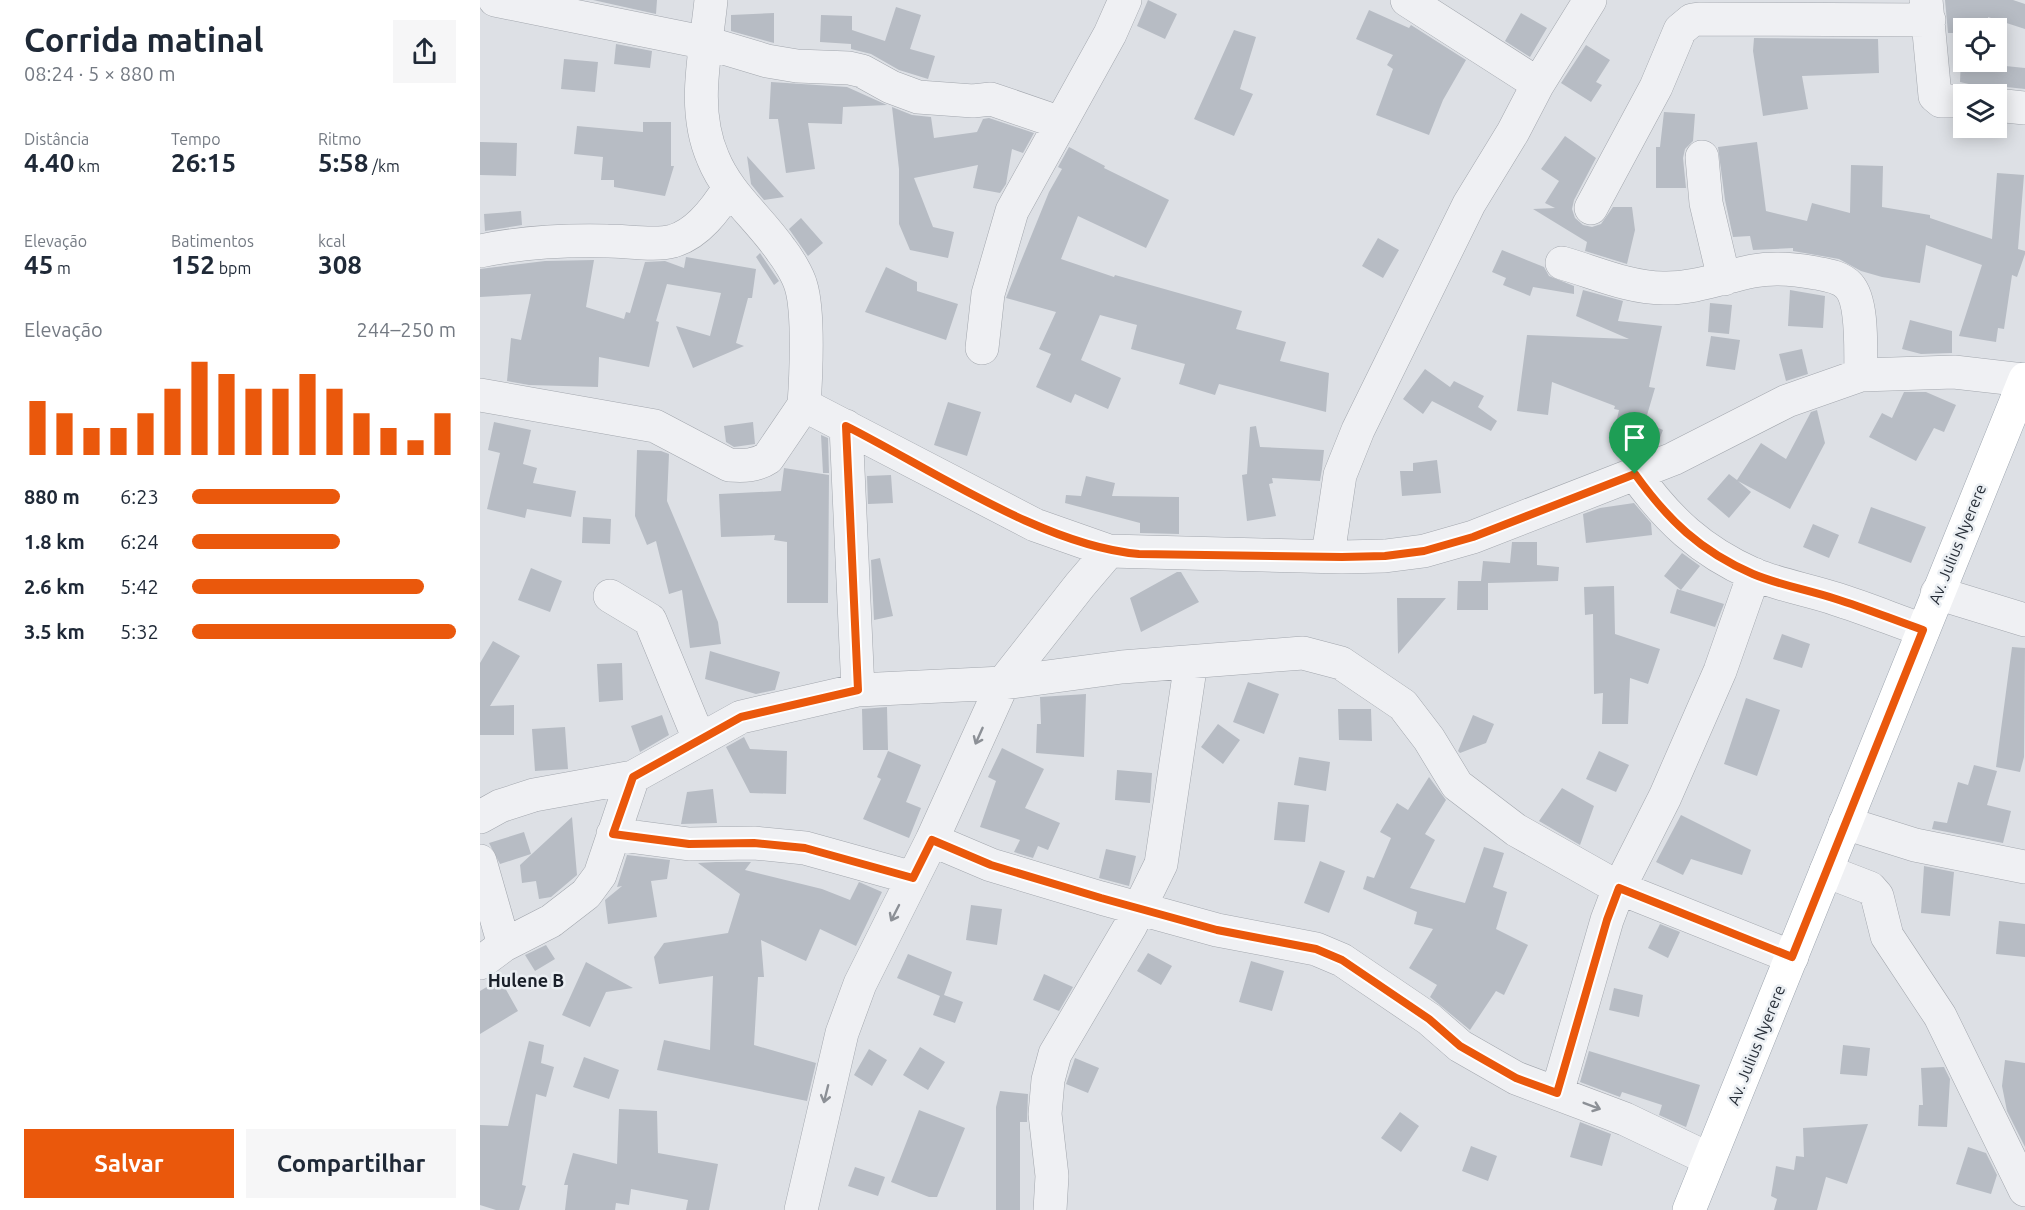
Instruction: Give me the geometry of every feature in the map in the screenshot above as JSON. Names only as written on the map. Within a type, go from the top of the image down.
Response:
[{"type":"main road","name":"Av. Julius Nyerere","points":[[1689,1210],[2025,379]]},
{"type":"street","points":[[480,4],[493,0],[706,43],[767,61],[862,71],[891,87],[918,97],[972,101],[991,99],[1061,123]]},
{"type":"street","points":[[480,394],[655,426],[729,465],[741,466],[760,463],[768,458],[804,405],[806,371],[801,286],[782,250],[729,189],[712,158],[704,124],[700,70],[711,0]]},
{"type":"street","points":[[982,348],[988,294],[1012,212],[1110,34],[1125,0]]},
{"type":"street","points":[[1407,0],[1538,84]]},
{"type":"street","points":[[1328,555],[1340,475],[1358,430],[1469,204],[1513,132],[1538,84],[1590,0]]},
{"type":"street","points":[[1591,208],[1656,87],[1680,30],[1692,20],[1927,10],[1935,96],[1941,101],[1953,101]]},
{"type":"street","points":[[2007,106],[2025,108]]},
{"type":"street","points":[[1702,157],[1706,203],[1724,279]]},
{"type":"street","points":[[480,251],[510,244],[549,242],[672,242],[695,229],[717,208],[729,189]]},
{"type":"street","points":[[1562,263],[1638,286],[1663,288],[1686,287],[1754,271],[1790,268],[1833,276],[1847,283],[1853,291],[1858,313],[1861,375]]},
{"type":"street","points":[[804,405],[1035,525],[1109,551],[1385,556],[1424,551],[1473,537],[1672,459],[1787,401],[1861,375],[1954,372],[2025,379]]},
{"type":"street","points":[[846,426],[858,690]]},
{"type":"street","points":[[1635,474],[1661,510],[1680,528],[1725,559],[1754,574],[1838,599],[1923,630]]},
{"type":"street","points":[[801,1210],[842,1033],[860,984],[932,840],[1003,683],[1109,551]]},
{"type":"street","points":[[1557,1093],[1607,920],[1619,888],[1665,797],[1720,671],[1754,574]]},
{"type":"street","points":[[1937,593],[2025,620]]},
{"type":"street","points":[[610,596],[650,620],[699,740]]},
{"type":"street","points":[[481,813],[534,795],[633,777],[741,717],[858,690],[1003,683],[1122,667],[1303,653],[1341,663],[1403,705],[1429,740],[1457,785],[1516,830],[1619,888],[1792,957]]},
{"type":"street","points":[[1050,1210],[1052,1176],[1045,1114],[1048,1080],[1055,1054],[1141,908],[1161,864],[1191,662]]},
{"type":"street","points":[[480,861],[492,954],[551,921],[586,894],[600,874],[633,777]]},
{"type":"street","points":[[1845,823],[1915,844],[2025,867]]},
{"type":"street","points":[[613,834],[689,844],[754,843],[805,848],[913,878]]},
{"type":"street","points":[[932,840],[991,865],[1217,930],[1316,949],[1342,960],[1429,1019],[1460,1046],[1516,1078],[1625,1119],[1709,1159]]},
{"type":"street","points":[[1826,872],[1870,888],[1877,896],[1887,936],[1940,1016],[2025,1190]]},
{"type":"building","points":[[593,0],[657,0],[656,14]]},
{"type":"building","points":[[1148,0],[1177,14],[1165,39],[1137,26]]},
{"type":"building","points":[[1945,0],[2013,0],[2025,4],[2025,29],[2007,23],[2007,18],[1953,18],[1953,33],[1948,33]]},
{"type":"building","points":[[896,7],[921,15],[910,49],[935,56],[928,79],[899,70],[871,54],[851,49],[851,44],[820,42],[821,15],[852,16],[852,30],[885,41]]},
{"type":"building","points":[[1369,10],[1409,28],[1411,25],[1466,60],[1443,100],[1429,135],[1376,115],[1393,69],[1387,65],[1393,55],[1356,39]]},
{"type":"building","points":[[774,13],[774,43],[731,31],[731,15]]},
{"type":"building","points":[[1521,13],[1547,28],[1530,57],[1505,41]]},
{"type":"building","points":[[1234,30],[1256,37],[1240,89],[1253,94],[1234,136],[1194,119]]},
{"type":"building","points":[[1754,38],[1878,39],[1879,73],[1802,76],[1808,109],[1763,116],[1753,51]]},
{"type":"building","points":[[616,44],[652,51],[650,68],[614,64]]},
{"type":"building","points":[[1586,45],[1610,60],[1596,82],[1602,85],[1591,102],[1561,83]]},
{"type":"building","points":[[564,59],[598,62],[595,92],[561,89]]},
{"type":"building","points":[[2007,66],[2025,68],[2025,89],[2007,87],[2007,84],[1960,82],[1960,72],[2007,72]]},
{"type":"building","points":[[771,82],[847,87],[887,105],[843,107],[842,124],[808,123],[815,169],[786,173],[778,119],[769,119]]},
{"type":"building","points":[[892,107],[912,115],[931,117],[934,138],[977,132],[983,119],[989,118],[1034,133],[1023,153],[1012,149],[1006,184],[1000,193],[973,188],[978,165],[914,178],[933,227],[954,232],[948,258],[910,250],[899,224],[899,169]]},
{"type":"building","points":[[1664,112],[1695,114],[1693,141],[1685,149],[1683,158],[1686,188],[1656,188],[1656,147],[1660,147]]},
{"type":"building","points":[[643,122],[671,122],[671,166],[674,166],[665,196],[614,187],[614,180],[601,180],[603,157],[574,154],[577,126],[643,132]]},
{"type":"building","points":[[1565,136],[1596,158],[1574,200],[1572,209],[1575,218],[1583,225],[1592,227],[1601,224],[1613,207],[1632,207],[1635,230],[1627,264],[1585,251],[1587,242],[1533,209],[1555,208],[1545,203],[1559,181],[1541,169]]},
{"type":"building","points":[[480,142],[517,143],[516,176],[480,175]]},
{"type":"building","points":[[1757,142],[1766,211],[1807,221],[1812,203],[1850,213],[1851,165],[1883,166],[1882,207],[1930,215],[1930,218],[1992,239],[1997,173],[2024,175],[2018,249],[2025,251],[2025,254],[2017,277],[2012,275],[2004,329],[1998,328],[1996,342],[1959,336],[1982,265],[1926,245],[1920,283],[1882,277],[1861,271],[1839,259],[1793,251],[1793,248],[1753,250],[1750,236],[1733,237],[1725,200],[1718,147]]},
{"type":"building","points":[[1069,147],[1105,166],[1104,168],[1169,200],[1146,248],[1078,216],[1061,259],[1114,277],[1115,275],[1242,311],[1236,329],[1286,342],[1280,361],[1329,373],[1326,412],[1219,384],[1215,395],[1179,384],[1185,364],[1131,349],[1137,325],[1100,315],[1081,360],[1121,378],[1108,409],[1075,394],[1071,403],[1036,387],[1051,354],[1039,349],[1056,312],[1006,298],[1049,192],[1062,169],[1058,167]]},
{"type":"building","points":[[747,156],[784,197],[764,200],[751,184]]},
{"type":"building","points":[[521,211],[522,225],[485,231],[484,214]]},
{"type":"building","points":[[801,218],[823,243],[808,256],[789,229]]},
{"type":"building","points":[[1378,238],[1399,250],[1383,278],[1362,266]]},
{"type":"building","points":[[1502,250],[1544,267],[1549,276],[1574,286],[1574,294],[1533,287],[1530,296],[1503,285],[1506,278],[1492,272]]},
{"type":"building","points":[[760,253],[779,281],[774,285],[756,257]]},
{"type":"building","points":[[686,257],[756,269],[752,298],[748,298],[736,343],[744,346],[693,368],[676,326],[710,336],[721,293],[667,284],[656,321],[659,322],[649,367],[599,357],[598,387],[529,385],[507,381],[511,338],[521,340],[531,294],[480,297],[480,269],[545,261],[594,260],[586,307],[624,319],[626,312],[630,313],[645,262],[665,261],[684,268]]},
{"type":"building","points":[[886,267],[917,282],[917,291],[958,304],[946,340],[865,312]]},
{"type":"building","points":[[1583,290],[1623,301],[1618,321],[1662,326],[1649,387],[1655,388],[1645,422],[1663,430],[1657,445],[1650,448],[1614,432],[1619,410],[1614,409],[1615,406],[1552,382],[1548,415],[1517,411],[1527,335],[1629,339],[1576,316]]},
{"type":"building","points":[[1790,290],[1825,296],[1823,328],[1788,326]]},
{"type":"building","points":[[1710,303],[1732,305],[1729,334],[1708,332]]},
{"type":"building","points":[[1910,320],[1952,331],[1952,353],[1921,354],[1902,349]]},
{"type":"building","points":[[1711,336],[1740,340],[1735,370],[1706,366]]},
{"type":"building","points":[[1802,349],[1808,374],[1786,381],[1779,354]]},
{"type":"building","points":[[1425,369],[1450,387],[1454,381],[1484,396],[1478,407],[1497,421],[1491,431],[1432,401],[1423,414],[1403,399]]},
{"type":"building","points":[[1904,392],[1926,392],[1956,405],[1944,432],[1934,428],[1916,461],[1869,437],[1882,413],[1892,418]]},
{"type":"building","points":[[948,402],[981,412],[967,456],[934,445]]},
{"type":"building","points":[[1817,410],[1825,443],[1790,509],[1738,481],[1751,492],[1729,518],[1707,499],[1729,474],[1737,480],[1761,443],[1786,459],[1811,412]]},
{"type":"building","points":[[494,422],[531,430],[523,464],[537,468],[533,483],[576,491],[571,517],[527,509],[525,518],[487,509],[500,453],[488,450]]},
{"type":"building","points":[[753,422],[755,444],[734,447],[726,442],[724,426]]},
{"type":"building","points":[[1256,426],[1260,447],[1324,450],[1320,481],[1272,478],[1273,483],[1269,484],[1276,516],[1247,521],[1242,475],[1247,474],[1250,427]]},
{"type":"building","points":[[821,435],[828,438],[829,473],[823,473]]},
{"type":"building","points":[[637,450],[661,451],[669,454],[667,501],[718,622],[721,644],[690,648],[682,590],[669,594],[656,541],[647,545],[635,516]]},
{"type":"building","points":[[1437,460],[1441,493],[1402,496],[1400,471],[1413,471],[1413,463]]},
{"type":"building","points":[[784,468],[829,475],[828,603],[787,603],[787,542],[774,540],[775,535],[721,537],[719,494],[781,491]]},
{"type":"building","points":[[891,475],[893,503],[868,504],[867,476]]},
{"type":"building","points":[[1086,476],[1115,483],[1112,496],[1179,497],[1179,534],[1140,533],[1140,523],[1065,503],[1066,495],[1081,496]]},
{"type":"building","points":[[1634,503],[1651,523],[1652,535],[1586,543],[1583,514],[1600,508]]},
{"type":"building","points":[[1871,507],[1926,527],[1911,563],[1858,543]]},
{"type":"building","points":[[583,517],[611,519],[610,544],[582,543]]},
{"type":"building","points":[[1813,524],[1839,535],[1829,558],[1803,547]]},
{"type":"building","points":[[1512,542],[1537,542],[1537,565],[1559,567],[1558,581],[1488,583],[1488,610],[1457,610],[1458,581],[1481,581],[1483,561],[1510,563]]},
{"type":"building","points":[[1682,553],[1700,566],[1681,590],[1664,576]]},
{"type":"building","points":[[880,558],[893,616],[874,620],[871,560]]},
{"type":"building","points":[[531,568],[562,581],[550,612],[518,600]]},
{"type":"building","points":[[1177,572],[1181,572],[1199,602],[1141,632],[1130,598]]},
{"type":"building","points":[[1614,586],[1615,634],[1660,649],[1648,684],[1630,678],[1628,724],[1602,724],[1603,693],[1594,694],[1593,614],[1585,615],[1584,587]]},
{"type":"building","points":[[1677,589],[1724,604],[1715,627],[1670,613]]},
{"type":"building","points":[[1397,598],[1446,598],[1398,654]]},
{"type":"building","points":[[1782,634],[1810,644],[1802,668],[1773,659]]},
{"type":"building","points":[[493,641],[520,656],[490,706],[514,705],[514,735],[480,735],[480,663]]},
{"type":"building","points":[[2012,647],[2025,648],[2024,757],[2020,772],[1996,767]]},
{"type":"building","points":[[710,651],[780,672],[775,690],[756,694],[705,679]]},
{"type":"building","points":[[622,663],[623,700],[599,702],[597,664]]},
{"type":"building","points":[[1248,682],[1279,694],[1264,734],[1233,722]]},
{"type":"building","points":[[1086,694],[1084,757],[1036,753],[1037,724],[1041,724],[1040,697]]},
{"type":"building","points":[[1746,698],[1780,710],[1757,776],[1724,764]]},
{"type":"building","points":[[887,707],[888,750],[863,750],[862,709]]},
{"type":"building","points":[[1338,709],[1371,709],[1372,741],[1339,740]]},
{"type":"building","points":[[662,715],[669,735],[640,752],[631,726]]},
{"type":"building","points":[[1473,715],[1494,724],[1486,743],[1460,753],[1458,751]]},
{"type":"building","points":[[1218,724],[1240,740],[1223,764],[1201,747]]},
{"type":"building","points":[[565,727],[568,769],[535,771],[532,729]]},
{"type":"building","points":[[744,737],[750,749],[787,751],[786,794],[750,793],[726,747]]},
{"type":"building","points":[[1002,748],[1044,769],[1025,808],[1060,823],[1048,850],[1038,846],[1033,858],[1014,852],[1020,840],[980,827],[996,781],[988,777]]},
{"type":"building","points":[[888,751],[921,765],[906,802],[921,808],[909,838],[863,819],[881,779],[877,777]]},
{"type":"building","points":[[1599,751],[1629,765],[1616,792],[1586,779]]},
{"type":"building","points":[[1299,757],[1330,762],[1326,791],[1294,785]]},
{"type":"building","points":[[1974,765],[1997,771],[1987,805],[2011,811],[2003,843],[1932,829],[1934,821],[1947,823],[1958,782],[1968,785]]},
{"type":"building","points":[[1117,770],[1152,773],[1150,803],[1115,800]]},
{"type":"building","points":[[1429,777],[1446,800],[1425,834],[1435,840],[1410,888],[1465,903],[1484,847],[1504,853],[1493,887],[1507,892],[1496,929],[1528,945],[1504,995],[1496,991],[1470,1030],[1430,997],[1437,985],[1409,968],[1433,929],[1414,924],[1417,912],[1363,889],[1367,876],[1374,878],[1391,838],[1380,832],[1397,803],[1408,810]]},
{"type":"building","points":[[1562,788],[1594,806],[1580,845],[1539,821]]},
{"type":"building","points":[[713,789],[717,823],[681,824],[687,792]]},
{"type":"building","points":[[1278,802],[1309,805],[1305,842],[1274,840]]},
{"type":"building","points":[[1681,815],[1751,850],[1742,875],[1691,859],[1683,875],[1656,862]]},
{"type":"building","points":[[572,817],[577,875],[551,897],[539,899],[536,881],[522,883],[520,865]]},
{"type":"building","points":[[524,832],[531,854],[500,864],[489,843]]},
{"type":"building","points":[[1106,849],[1136,856],[1129,886],[1099,878]]},
{"type":"building","points":[[627,855],[670,860],[667,879],[651,881],[657,917],[608,924],[605,900],[622,886],[617,887]]},
{"type":"building","points":[[1320,861],[1345,871],[1329,913],[1304,903]]},
{"type":"building","points":[[751,862],[745,870],[822,889],[850,900],[859,882],[882,892],[856,946],[820,929],[806,961],[761,940],[764,977],[758,977],[754,1045],[816,1063],[807,1101],[657,1070],[664,1040],[710,1050],[713,976],[659,984],[654,957],[664,943],[728,933],[740,894],[698,863]]},
{"type":"building","points":[[1924,866],[1954,872],[1950,916],[1921,913]]},
{"type":"building","points":[[971,905],[1002,909],[997,945],[966,940]]},
{"type":"building","points":[[1999,921],[2025,924],[2025,957],[1996,954]]},
{"type":"building","points":[[1660,924],[1680,932],[1668,958],[1648,948]]},
{"type":"building","points":[[546,945],[555,959],[535,971],[525,955]]},
{"type":"building","points":[[1148,953],[1172,966],[1161,985],[1137,971]]},
{"type":"building","points":[[908,954],[952,972],[944,995],[963,1002],[955,1023],[933,1015],[940,996],[897,978]]},
{"type":"building","points":[[1251,961],[1284,971],[1272,1011],[1239,1002]]},
{"type":"building","points":[[586,962],[633,988],[606,992],[590,1027],[562,1015]]},
{"type":"building","points":[[1044,974],[1073,987],[1059,1011],[1033,1000]]},
{"type":"building","points":[[500,979],[518,1011],[480,1034],[480,991]]},
{"type":"building","points":[[1614,988],[1643,995],[1639,1017],[1609,1010]]},
{"type":"building","points":[[529,1041],[544,1045],[541,1063],[554,1067],[546,1097],[536,1094],[522,1185],[526,1186],[519,1210],[496,1210],[480,1205],[480,1125],[508,1126]]},
{"type":"building","points":[[1843,1045],[1870,1048],[1867,1076],[1840,1074]]},
{"type":"building","points":[[920,1047],[945,1062],[928,1090],[903,1075]]},
{"type":"building","points":[[869,1049],[887,1060],[872,1086],[854,1075]]},
{"type":"building","points":[[1589,1051],[1700,1085],[1686,1127],[1659,1115],[1662,1105],[1622,1092],[1620,1097],[1580,1082]]},
{"type":"building","points":[[584,1057],[619,1070],[609,1099],[573,1087]]},
{"type":"building","points":[[1075,1058],[1099,1068],[1088,1093],[1066,1084]]},
{"type":"building","points":[[2005,1060],[2025,1063],[2025,1147],[2007,1111],[2002,1086]]},
{"type":"building","points":[[1944,1067],[1950,1079],[1947,1127],[1918,1126],[1919,1105],[1923,1105],[1921,1068]]},
{"type":"building","points":[[1000,1091],[1028,1094],[1027,1122],[1020,1122],[1020,1210],[996,1210],[996,1107]]},
{"type":"building","points":[[619,1109],[657,1111],[658,1153],[718,1164],[709,1210],[686,1210],[688,1200],[631,1189],[629,1205],[616,1203],[615,1210],[565,1210],[568,1185],[564,1185],[573,1153],[617,1164]]},
{"type":"building","points":[[919,1110],[965,1128],[937,1197],[929,1197],[891,1182]]},
{"type":"building","points":[[1400,1112],[1419,1126],[1401,1152],[1381,1138]]},
{"type":"building","points":[[1580,1122],[1611,1134],[1602,1166],[1570,1157]]},
{"type":"building","points":[[1868,1124],[1847,1184],[1826,1177],[1817,1210],[1774,1210],[1777,1199],[1771,1196],[1776,1166],[1794,1170],[1796,1156],[1804,1157],[1803,1128]]},
{"type":"building","points":[[1471,1146],[1497,1156],[1488,1181],[1462,1171]]},
{"type":"building","points":[[1968,1147],[1986,1153],[1997,1175],[1991,1194],[1956,1184]]},
{"type":"building","points":[[855,1167],[885,1177],[878,1196],[848,1186]]},
{"type":"district","name":"Hulene B","points":[[526,981]]},
{"type":"route","points":[[846,426],[1035,525],[1109,551],[1139,554],[1342,557],[1385,556],[1424,551],[1473,537],[1635,474],[1661,510],[1680,528],[1725,559],[1754,574],[1838,599],[1923,630],[1792,957],[1619,888],[1607,920],[1557,1093],[1516,1078],[1460,1046],[1429,1019],[1342,960],[1316,949],[1217,930],[1101,898],[991,865],[932,840],[913,878],[805,848],[754,843],[689,844],[613,834],[633,777],[741,717],[858,690],[846,426]]}]
